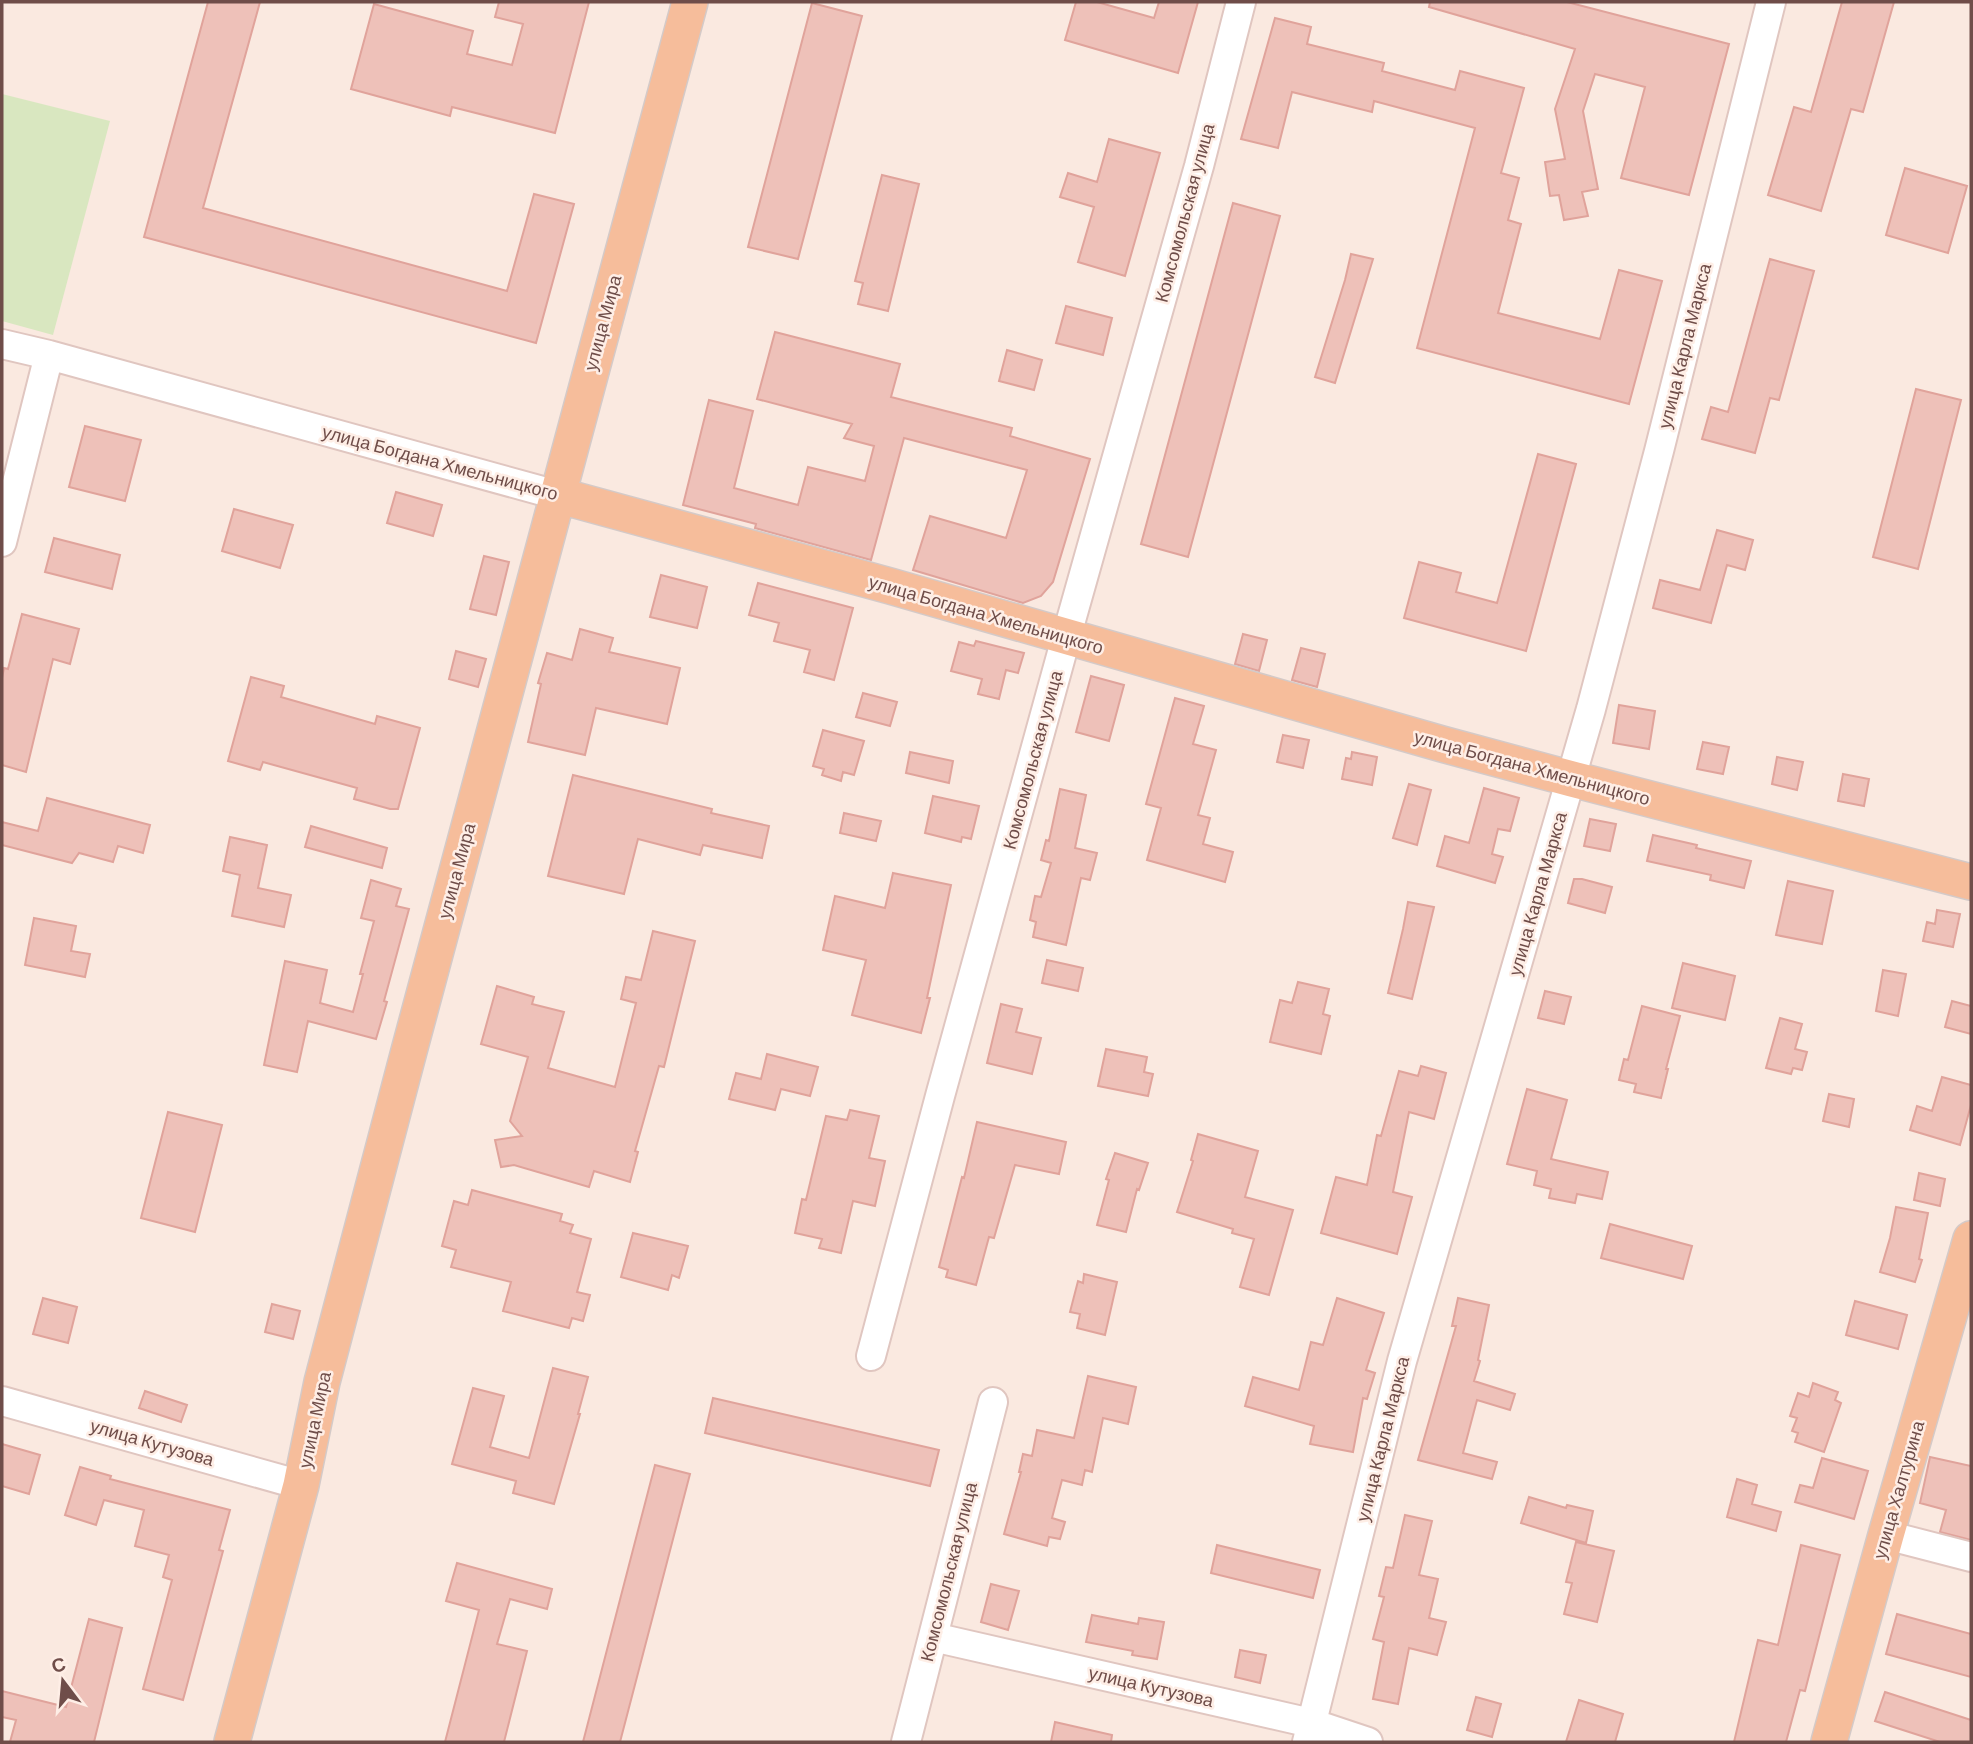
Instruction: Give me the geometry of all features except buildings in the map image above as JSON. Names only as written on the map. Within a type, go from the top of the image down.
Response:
[{"type":"main road","name":"улица Мира","points":[[232,1742],[301,1485],[323,1382],[690,2]]},
{"type":"main road","name":"улица Богдана Хмельницкого","points":[[557,495],[1572,779],[1971,882]]},
{"type":"main road","name":"улица Халтурина","points":[[1829,1742],[1971,1239]]},
{"type":"street","name":"Комсомольская улица","points":[[871,1356],[1066,638],[1199,166],[1241,2]]},
{"type":"street","name":"улица Карла Маркса","points":[[1309,1733],[1402,1361],[1572,779],[1659,451],[1771,2]]},
{"type":"street","name":"улица Богдана Хмельницкого","points":[[2,344],[557,495]]},
{"type":"street","points":[[2,542],[49,355]]},
{"type":"street","name":"улица Кутузова","points":[[2,1401],[301,1485]]},
{"type":"street","name":"Комсомольская улица","points":[[906,1742],[992,1402]]},
{"type":"street","points":[[1886,1535],[1971,1557]]},
{"type":"street","name":"улица Кутузова","points":[[933,1637],[1309,1733],[1368,1742]]},
{"type":"green space","points":[[2,94],[110,121],[53,335],[2,321]]}]
